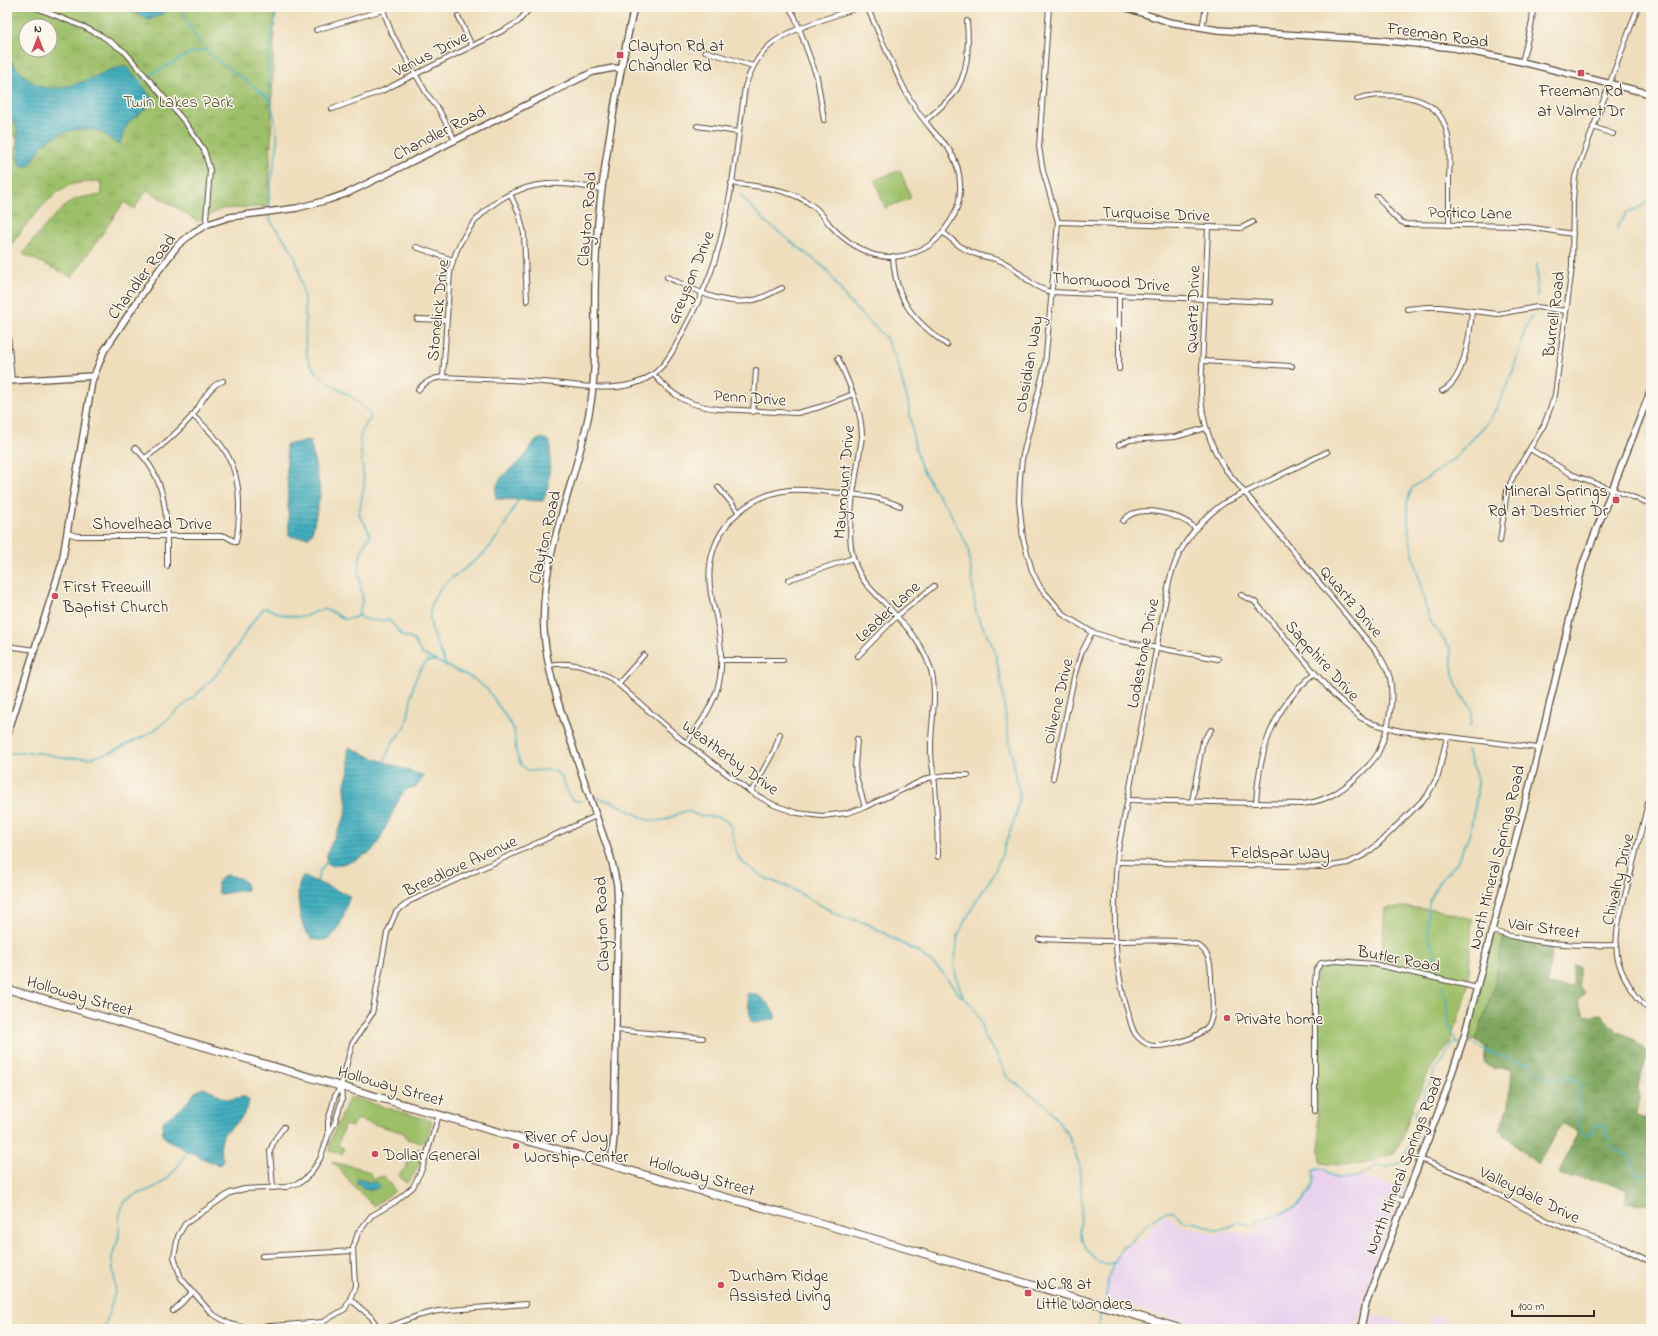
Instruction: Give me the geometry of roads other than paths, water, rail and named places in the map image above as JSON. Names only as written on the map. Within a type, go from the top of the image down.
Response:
[{"type":"highway","name":"Holloway Street","points":[[7,989],[1182,1329]]},
{"type":"street","points":[[34,7],[84,27],[102,36],[125,52],[185,122],[204,150],[211,176],[206,219],[208,224]]},
{"type":"street","name":"Venus Drive","points":[[332,109],[374,95],[472,46],[511,26],[524,16],[532,7]]},
{"type":"street","name":"Clayton Road","points":[[611,1164],[614,1136],[618,894],[613,865],[557,699],[549,665],[544,622],[546,580],[553,546],[585,432],[593,387],[596,258],[602,189],[621,69],[634,7]]},
{"type":"street","points":[[789,7],[799,28],[818,77],[824,120]]},
{"type":"street","name":"Greyson Drive","points":[[418,390],[431,379],[444,377],[555,383],[593,387],[628,386],[636,384],[654,375],[664,367],[702,293],[715,261],[725,224],[745,87],[753,66],[766,48],[783,35],[860,7]]},
{"type":"street","points":[[731,183],[771,189],[794,195],[813,206],[840,235],[854,246],[874,255],[908,255],[933,243],[943,232],[958,207],[960,195],[959,174],[950,151],[925,121],[904,89],[868,7]]},
{"type":"street","name":"Obsidian Way","points":[[1049,7],[1039,147],[1043,171],[1058,222],[1053,292],[1045,365],[1020,471],[1020,520],[1027,558],[1040,587],[1064,615],[1092,632],[1120,641],[1218,659]]},
{"type":"street","name":"Freeman Road","points":[[1124,7],[1158,19],[1202,28],[1419,43],[1454,48],[1522,62],[1651,94]]},
{"type":"street","points":[[1202,28],[1206,7]]},
{"type":"street","points":[[1522,62],[1532,22],[1533,7]]},
{"type":"street","name":"Burrell Road","points":[[1500,541],[1508,491],[1514,475],[1544,424],[1553,405],[1557,386],[1572,267],[1573,199],[1575,177],[1638,7]]},
{"type":"street","points":[[316,30],[382,8],[392,34],[427,94],[439,110],[455,140]]},
{"type":"street","points":[[458,16],[472,46]]},
{"type":"street","points":[[925,121],[952,96],[963,77],[967,60],[967,21]]},
{"type":"street","points":[[705,51],[753,66]]},
{"type":"street","name":"Chandler Road","points":[[7,736],[62,563],[94,376],[97,366],[107,347],[164,262],[184,240],[208,224],[230,217],[288,210],[328,200],[364,186],[593,72],[614,68],[621,69]]},
{"type":"street","points":[[1357,99],[1368,95],[1404,97],[1419,100],[1439,115],[1446,126],[1449,136],[1449,225]]},
{"type":"street","points":[[697,126],[738,132]]},
{"type":"street","points":[[1593,127],[1613,134]]},
{"type":"street","name":"Stonelick Drive","points":[[444,377],[446,320],[453,260],[458,245],[473,223],[490,206],[510,194],[524,188],[548,184],[561,184],[602,189]]},
{"type":"street","points":[[510,194],[521,219],[524,234],[527,301]]},
{"type":"street","name":"Portico Lane","points":[[1377,196],[1388,207],[1394,217],[1401,222],[1416,225],[1521,226],[1573,234]]},
{"type":"street","name":"Turquoise Drive","points":[[1058,222],[1208,228],[1241,228],[1252,222]]},
{"type":"street","name":"Quartz Drive","points":[[1128,800],[1302,804],[1331,797],[1348,785],[1378,753],[1387,728],[1391,708],[1392,694],[1388,672],[1382,659],[1245,493],[1221,462],[1213,448],[1206,428],[1201,401],[1208,228]]},
{"type":"street","name":"Thornwood Drive","points":[[943,232],[967,251],[1004,262],[1012,266],[1031,284],[1046,291],[1119,296],[1271,302]]},
{"type":"street","points":[[416,247],[453,260]]},
{"type":"street","points":[[893,256],[898,286],[909,311],[919,323],[947,345]]},
{"type":"street","points":[[667,277],[702,293],[721,299],[745,301],[757,299],[782,288]]},
{"type":"street","points":[[8,288],[9,381],[94,376]]},
{"type":"street","points":[[1119,296],[1120,369]]},
{"type":"street","points":[[1407,309],[1427,307],[1498,314],[1537,307],[1566,311]]},
{"type":"street","points":[[1442,391],[1449,387],[1452,383],[1465,358],[1469,344],[1472,311]]},
{"type":"street","points":[[417,319],[446,320]]},
{"type":"street","name":"Maymount Drive","points":[[838,358],[861,417],[862,428],[849,528],[850,548],[861,576],[868,587],[897,616],[921,648],[930,669],[934,696],[931,751],[934,777]]},
{"type":"street","points":[[1203,361],[1292,366]]},
{"type":"street","points":[[753,412],[756,370]]},
{"type":"street","name":"Penn Drive","points":[[654,375],[673,394],[689,403],[710,408],[753,412],[797,413],[820,407],[853,394]]},
{"type":"street","points":[[145,458],[172,437],[192,415],[213,386],[223,380]]},
{"type":"street","name":"North Mineral Springs Road","points":[[1361,1329],[1366,1303],[1461,1048],[1478,988],[1583,564],[1651,390]]},
{"type":"street","name":"Shovelhead Drive","points":[[67,533],[77,536],[225,536],[236,542],[239,527],[239,490],[236,472],[218,439],[192,415]]},
{"type":"street","points":[[1119,445],[1130,440],[1175,437],[1206,428]]},
{"type":"street","points":[[135,448],[145,458],[162,491],[166,507],[167,566]]},
{"type":"street","points":[[1530,449],[1571,474],[1651,504]]},
{"type":"street","name":"Lodestone Drive","points":[[1039,939],[1116,941],[1184,942],[1194,944],[1203,949],[1210,965],[1212,1009],[1211,1021],[1202,1034],[1191,1039],[1161,1046],[1147,1044],[1138,1038],[1133,1029],[1118,975],[1116,941],[1117,862],[1156,648],[1173,568],[1185,542],[1195,528],[1224,503],[1327,452]]},
{"type":"street","points":[[718,487],[739,512]]},
{"type":"street","points":[[686,743],[704,720],[715,697],[721,672],[722,660],[720,634],[710,591],[709,569],[714,547],[731,519],[758,499],[778,492],[802,490],[854,494],[879,498],[900,506]]},
{"type":"street","points":[[1124,521],[1127,517],[1137,514],[1169,514],[1188,521],[1195,528]]},
{"type":"street","points":[[788,580],[853,558]]},
{"type":"street","name":"Leader Lane","points":[[858,656],[897,616],[934,586]]},
{"type":"street","name":"Sapphire Drive","points":[[1241,595],[1255,602],[1314,674],[1350,710],[1361,718],[1387,728],[1538,748]]},
{"type":"street","name":"Oilvene Drive","points":[[1053,778],[1075,673],[1081,654],[1092,632]]},
{"type":"street","points":[[7,646],[35,650]]},
{"type":"street","points":[[618,684],[644,655]]},
{"type":"street","points":[[722,660],[783,660]]},
{"type":"street","name":"Weatherby Drive","points":[[549,665],[560,664],[582,666],[602,673],[618,684],[686,743],[752,792],[786,810],[822,816],[847,813],[865,807],[918,781],[934,777],[968,775]]},
{"type":"street","points":[[1256,802],[1264,752],[1271,728],[1288,699],[1314,674]]},
{"type":"street","points":[[1192,801],[1203,741],[1210,730]]},
{"type":"street","points":[[752,792],[774,751],[780,734]]},
{"type":"street","name":"Feldspar Way","points":[[1117,862],[1325,867],[1348,862],[1372,849],[1427,796],[1438,776],[1447,737]]},
{"type":"street","points":[[857,739],[855,766],[857,781],[865,807]]},
{"type":"street","points":[[934,777],[938,857]]},
{"type":"street","name":"Chivalry Drive","points":[[1651,791],[1620,915],[1617,945],[1618,956],[1623,973],[1651,1012]]},
{"type":"street","name":"Breedlove Avenue","points":[[341,1086],[354,1041],[372,1014],[385,940],[396,912],[410,902],[596,816]]},
{"type":"street","name":"Vair Street","points":[[1492,932],[1550,944],[1580,946],[1617,945]]},
{"type":"street","name":"Butler Road","points":[[1315,1110],[1315,983],[1316,970],[1321,963],[1336,961],[1374,964],[1478,988]]},
{"type":"street","points":[[616,1030],[703,1038]]},
{"type":"street","points":[[328,1136],[328,1121],[334,1096],[341,1086]]},
{"type":"street","points":[[341,1086],[342,1100],[335,1122],[328,1136],[320,1159],[310,1174],[300,1182],[286,1187],[244,1190],[230,1193],[185,1224],[178,1236],[174,1257],[181,1278],[212,1314],[230,1324],[245,1328],[323,1322],[345,1309],[355,1286],[353,1251],[358,1233],[371,1216],[395,1202],[413,1187],[422,1169],[439,1114]]},
{"type":"street","points":[[273,1188],[270,1151],[275,1139],[284,1127]]},
{"type":"street","name":"Valleydale Drive","points":[[1420,1159],[1468,1178],[1548,1222],[1626,1249],[1651,1262]]},
{"type":"street","points":[[1392,1197],[1404,1201]]},
{"type":"street","points":[[262,1256],[353,1251]]},
{"type":"street","points":[[173,1311],[193,1292]]},
{"type":"street","points":[[350,1299],[371,1317],[379,1329]]},
{"type":"street","points":[[383,1329],[417,1316],[438,1311],[526,1304]]},
{"type":"water","points":[[108,7],[175,7],[149,20],[128,10]]},
{"type":"water","points":[[7,57],[35,84],[52,88],[75,84],[105,72],[126,67],[150,95],[153,103],[129,122],[123,133],[120,144],[115,143],[102,133],[88,129],[73,130],[52,138],[46,142],[32,162],[29,165],[22,167],[19,161],[17,128],[7,112]]},
{"type":"water","points":[[542,438],[549,441],[551,448],[549,481],[543,501],[496,499],[497,485],[500,479],[525,456],[534,443]]},
{"type":"water","points":[[310,440],[320,496],[312,533],[309,537],[293,537],[289,535],[286,445]]},
{"type":"water","points":[[349,747],[371,757],[424,776],[417,786],[402,793],[379,841],[371,852],[353,861],[333,866],[327,863],[327,858],[330,845],[346,812],[347,805],[345,787],[349,770]]},
{"type":"water","points":[[228,875],[244,881],[247,886],[247,890],[220,894],[218,892],[218,881],[223,876]]},
{"type":"water","points":[[303,876],[350,896],[338,929],[328,939],[316,940],[309,936],[303,927],[298,904],[298,895],[300,881]]},
{"type":"water","points":[[749,993],[758,996],[770,1006],[775,1014],[775,1019],[751,1022],[747,994]]},
{"type":"water","points":[[203,1088],[227,1099],[246,1097],[249,1100],[246,1112],[223,1135],[220,1148],[223,1160],[220,1165],[200,1157],[167,1140],[164,1137],[162,1129],[163,1121],[183,1107],[196,1091]]},
{"type":"water","points":[[357,1178],[371,1183],[377,1182],[380,1186],[374,1190],[368,1190],[357,1183]]},
{"type":"waterway","points":[[180,7],[194,34],[209,53],[251,84],[271,102]]},
{"type":"waterway","points":[[277,7],[268,70],[269,91],[276,126],[277,140],[268,208],[269,216],[273,225],[294,254],[298,266],[305,305],[306,347],[309,361],[314,370],[331,384],[358,402],[366,409],[371,417],[363,428],[360,438],[364,484],[359,515],[370,535],[361,552],[359,563],[362,599],[359,615]]},
{"type":"waterway","points":[[136,83],[190,53],[206,50]]},
{"type":"waterway","points":[[740,195],[767,223],[826,269],[849,302],[885,337],[894,354],[908,402],[915,448],[922,469],[948,509],[968,547],[976,613],[994,648],[1000,675],[1008,734],[1020,796],[1016,815],[993,875],[976,901],[958,935],[954,967],[963,997]]},
{"type":"waterway","points":[[1617,230],[1619,223],[1626,213],[1640,207],[1651,198]]},
{"type":"waterway","points":[[1537,263],[1537,297]]},
{"type":"waterway","points":[[1470,727],[1472,712],[1471,707],[1461,695],[1453,675],[1451,649],[1432,624],[1425,605],[1409,535],[1407,502],[1412,488],[1454,459],[1489,421],[1499,403],[1514,368],[1525,329],[1532,316]]},
{"type":"waterway","points":[[445,664],[431,627],[430,614],[432,602],[444,585],[479,558],[492,545],[518,500]]},
{"type":"waterway","points":[[7,753],[40,753],[64,758],[91,758],[111,752],[145,736],[156,729],[197,694],[213,678],[224,666],[263,609],[267,608],[283,615],[298,617],[308,615],[322,609],[332,612],[344,619],[353,618],[359,615]]},
{"type":"waterway","points":[[359,615],[362,618],[369,620],[389,620],[403,636],[414,640],[422,654],[474,679],[488,690],[514,729],[516,752],[521,765],[530,771],[548,770],[557,772],[562,777],[569,796],[575,801],[582,801]]},
{"type":"waterway","points":[[384,763],[389,748],[405,727],[412,690],[418,674],[428,661],[436,661]]},
{"type":"waterway","points":[[1441,974],[1429,938],[1427,927],[1429,903],[1438,883],[1456,864],[1469,836],[1477,796],[1477,779],[1467,750]]},
{"type":"waterway","points":[[597,798],[613,802],[645,819],[654,821],[665,820],[687,811],[700,816],[718,817],[725,820],[730,825],[736,853],[743,863],[765,878],[790,888],[840,916],[866,923],[921,954],[940,970],[959,994],[972,1005],[980,1019],[984,1036],[997,1055],[1007,1077],[1046,1105],[1069,1136],[1079,1164],[1082,1202],[1080,1229],[1082,1240],[1086,1249],[1098,1262],[1108,1265],[1115,1262]]},
{"type":"waterway","points":[[317,881],[320,871],[328,860]]},
{"type":"waterway","points":[[1442,986],[1447,1002],[1448,1022],[1456,1042]]},
{"type":"waterway","points":[[1465,1041],[1472,1042],[1485,1051],[1531,1064],[1545,1078],[1556,1080],[1569,1077],[1579,1083],[1578,1120],[1582,1133],[1588,1135],[1599,1124],[1604,1125],[1614,1150],[1629,1155],[1635,1174],[1639,1175],[1651,1171]]},
{"type":"waterway","points":[[1106,1298],[1107,1279],[1122,1247],[1132,1241],[1147,1224],[1164,1212],[1174,1212],[1182,1221],[1199,1223],[1217,1230],[1225,1229],[1239,1222],[1252,1226],[1261,1219],[1275,1216],[1298,1205],[1309,1193],[1312,1187],[1314,1179],[1313,1171],[1323,1169],[1337,1178],[1349,1178],[1362,1175],[1373,1169],[1376,1165],[1389,1167],[1399,1163],[1404,1157],[1407,1149],[1415,1142],[1417,1138],[1415,1110],[1423,1102],[1424,1090],[1431,1084],[1434,1070],[1443,1061],[1451,1044],[1460,1043]]},
{"type":"waterway","points":[[105,1329],[115,1291],[112,1258],[119,1235],[122,1207],[125,1202],[136,1194],[149,1190],[162,1183],[177,1167],[188,1149]]},
{"type":"waterway","points":[[1098,1329],[1100,1314]]},
{"type":"place","name":"Clayton Rd at Chandler Rd","points":[[620,55]]},
{"type":"place","name":"Freeman Rd at Valmet Dr","points":[[1581,73]]},
{"type":"place","name":"Mineral Springs Rd at Destrier Dr","points":[[1616,500]]},
{"type":"place","name":"First Freewill Baptist Church","points":[[55,596]]},
{"type":"place","name":"Private home","points":[[1227,1018]]},
{"type":"place","name":"River of Joy Worship Center","points":[[516,1146]]},
{"type":"place","name":"Dollar General","points":[[375,1154]]},
{"type":"place","name":"Durham Ridge Assisted Living","points":[[721,1285]]},
{"type":"place","name":"NC 98 at Little Wonders","points":[[1028,1293]]},
{"type":"park label","name":"Twin Lakes Park","points":[[178,101]]}]
